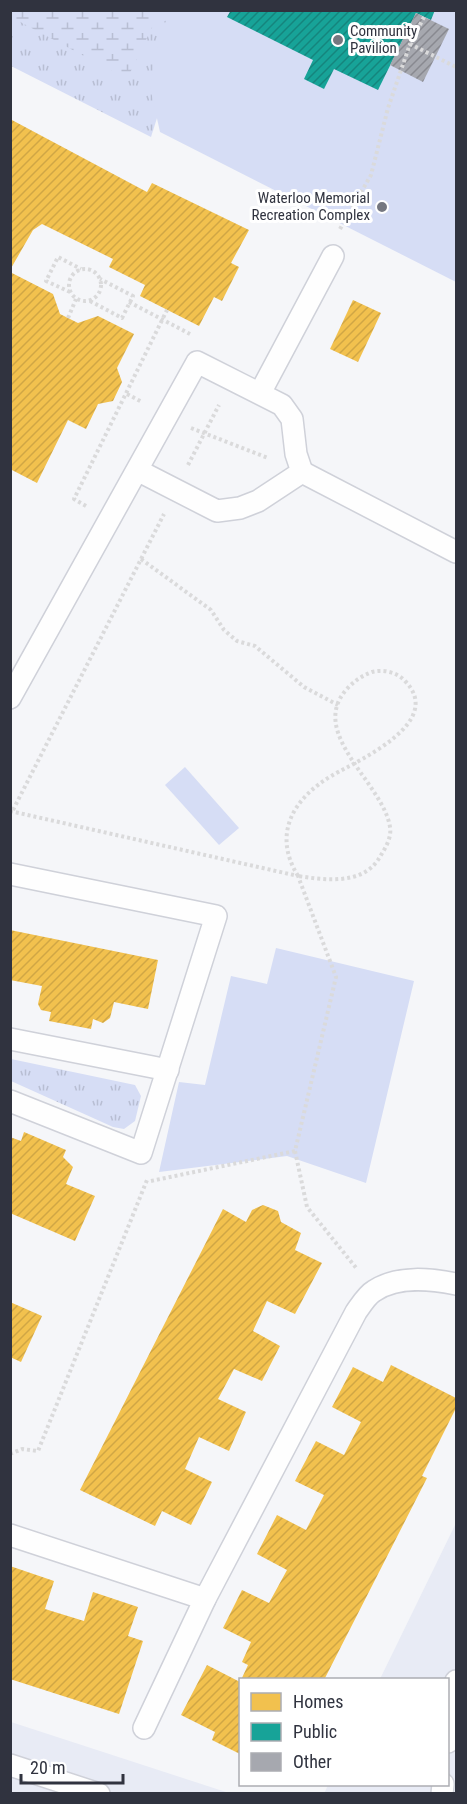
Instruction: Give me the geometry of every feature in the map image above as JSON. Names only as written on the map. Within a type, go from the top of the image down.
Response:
[{"type":"lane","points":[[260,393],[333,255]]},
{"type":"lane","points":[[10,698],[197,362],[282,405],[292,418],[296,454],[302,472],[456,552]]},
{"type":"lane","points":[[137,470],[217,511],[240,508],[258,501],[302,472]]},
{"type":"lane","points":[[10,874],[216,916],[141,1153],[10,1101]]},
{"type":"lane","points":[[10,1039],[168,1070]]},
{"type":"lane","points":[[144,1728],[205,1599],[356,1312],[375,1290],[403,1281],[430,1278],[456,1284]]},
{"type":"lane","points":[[10,1535],[205,1599]]},
{"type":"lane","points":[[449,1728],[456,1681]]},
{"type":"lane","points":[[10,1765],[99,1794]]},
{"type":"path","points":[[333,255],[334,239],[371,175],[387,108],[410,44],[424,17]]},
{"type":"path","points":[[410,44],[456,67]]},
{"type":"path","points":[[58,257],[82,270],[94,272],[100,278],[133,296],[122,318],[89,301],[76,299],[71,293],[46,281],[58,257]]},
{"type":"path","points":[[71,293],[71,277],[82,270]]},
{"type":"path","points":[[89,301],[101,290],[100,278]]},
{"type":"path","points":[[68,318],[76,299]]},
{"type":"path","points":[[110,519],[74,500],[167,310]]},
{"type":"path","points":[[127,394],[204,434],[302,472]]},
{"type":"path","points":[[184,474],[222,399]]},
{"type":"path","points":[[165,513],[12,811],[298,876],[324,880],[353,877],[374,866],[387,846],[391,829],[384,806],[355,763],[341,743],[335,722],[340,697],[354,680],[373,672],[390,671],[404,679],[414,692],[416,707],[410,725],[355,763],[324,780],[302,800],[287,823],[285,846],[288,860],[298,876],[336,977],[295,1151],[307,1207],[375,1290]]},
{"type":"path","points":[[141,560],[211,610],[224,630],[237,641],[255,646],[304,687],[338,705]]},
{"type":"path","points":[[148,1182],[295,1151]]},
{"type":"path","points":[[10,1454],[22,1449],[38,1451],[148,1182],[141,1153]]},
{"type":"shaded area","points":[[456,1523],[456,1793],[324,1794],[328,1786],[449,1786],[449,1678],[380,1678]]},
{"type":"shaded area","points":[[11,1722],[229,1793],[11,1794]]},
{"type":"green space","points":[[10,11],[191,11],[151,137],[11,66]]},
{"type":"green space","points":[[10,11],[160,11],[127,79],[11,17]]},
{"type":"green space","name":"Waterloo Memorial Recreation Complex","points":[[171,11],[456,11],[456,282],[160,132],[150,87],[160,33]]},
{"type":"green space","points":[[185,767],[239,828],[219,845],[165,785]]},
{"type":"green space","points":[[276,948],[414,981],[366,1183],[287,1156],[159,1172],[179,1082],[205,1085],[231,976],[267,984]]},
{"type":"green space","points":[[11,1059],[135,1085],[141,1096],[135,1121],[124,1129],[113,1127],[11,1081]]},
{"type":"building: Homes","points":[[10,119],[147,192],[152,183],[249,230],[231,263],[239,267],[222,301],[214,297],[199,326],[140,296],[145,285],[109,267],[113,259],[42,224],[33,230],[10,270]]},
{"type":"building: Homes","points":[[10,272],[53,294],[60,314],[78,323],[98,316],[134,334],[117,368],[122,382],[113,401],[98,404],[86,429],[68,420],[37,483],[10,469]]},
{"type":"building: Homes","points":[[353,300],[381,313],[358,362],[330,349]]},
{"type":"building: Homes","points":[[10,930],[158,960],[148,1009],[114,1002],[110,1018],[103,1023],[93,1019],[91,1029],[49,1021],[51,1012],[41,1010],[38,1004],[42,986],[10,980]]},
{"type":"building: Homes","points":[[24,1132],[66,1150],[63,1157],[73,1167],[66,1184],[95,1196],[75,1241],[10,1213],[10,1137],[21,1141]]},
{"type":"building: Homes","points":[[263,1205],[278,1211],[281,1222],[301,1233],[295,1250],[322,1263],[295,1314],[267,1301],[253,1331],[280,1346],[262,1381],[234,1369],[218,1399],[246,1412],[229,1451],[199,1437],[185,1469],[212,1482],[191,1525],[162,1511],[155,1526],[80,1490],[223,1209],[246,1222],[252,1210]]},
{"type":"building: Homes","points":[[10,1302],[42,1316],[21,1362],[10,1357]]},
{"type":"building: Homes","points":[[391,1365],[456,1398],[456,1408],[422,1476],[427,1478],[325,1678],[242,1678],[248,1665],[242,1662],[251,1642],[223,1628],[242,1590],[269,1603],[287,1570],[257,1554],[277,1515],[306,1530],[324,1495],[295,1481],[316,1441],[344,1455],[361,1422],[332,1407],[353,1367],[383,1382]]},
{"type":"building: Homes","points":[[10,1566],[54,1581],[45,1609],[84,1621],[93,1592],[138,1607],[128,1636],[143,1641],[119,1714],[10,1679]]},
{"type":"building: Homes","points":[[207,1665],[239,1681],[239,1754],[212,1740],[215,1732],[181,1715]]},
{"type":"building: Public","name":"Community Pavilion","points":[[231,10],[435,10],[431,20],[416,13],[378,90],[334,69],[324,89],[304,79],[313,60],[227,17]]},
{"type":"building: Other","points":[[416,13],[449,29],[423,82],[390,65]]},
{"type":"place","name":"Community Pavilion","points":[[338,40]]},
{"type":"place","name":"Waterloo Memorial Recreation Complex","points":[[382,207]]}]
